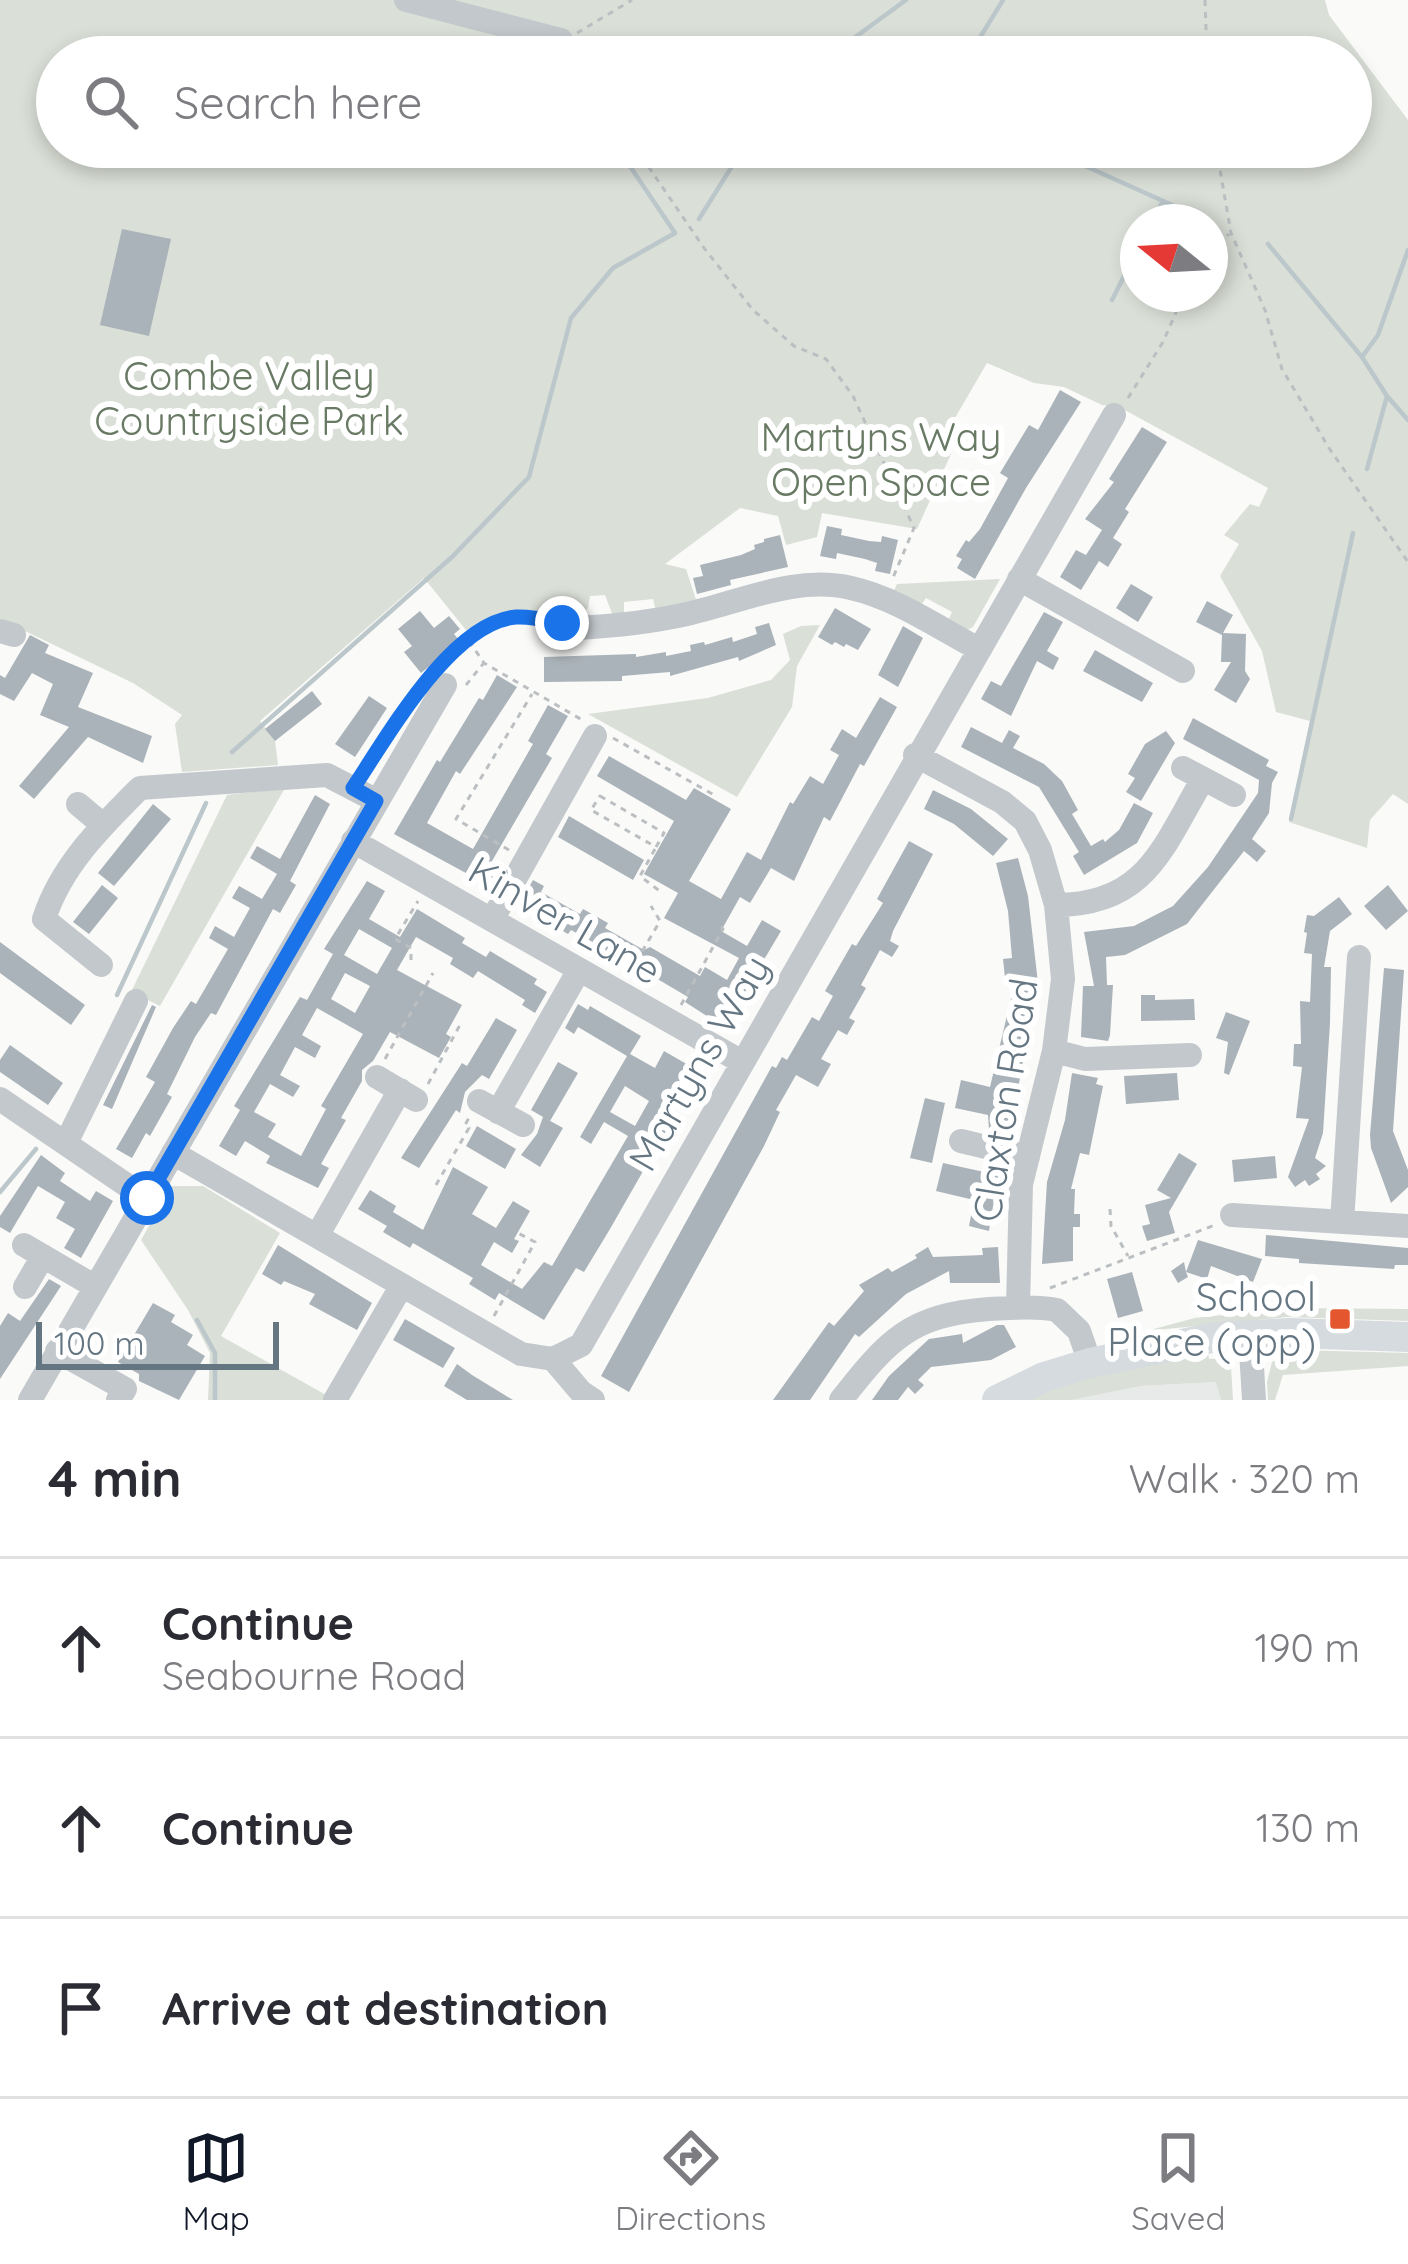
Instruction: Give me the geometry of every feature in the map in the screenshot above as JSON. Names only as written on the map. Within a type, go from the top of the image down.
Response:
[{"type":"main road","points":[[997,1400],[1044,1377],[1170,1345],[1250,1334],[1408,1337]]},
{"type":"street","points":[[406,0],[546,36]]},
{"type":"street","name":"Martyns Way","points":[[554,1359],[580,1345],[1114,415]]},
{"type":"street","points":[[1019,579],[1162,649],[1183,671]]},
{"type":"street","points":[[598,598],[589,627],[688,614],[773,590],[848,587],[884,598],[977,649]]},
{"type":"street","points":[[29,1400],[376,801],[441,675]]},
{"type":"street","points":[[491,920],[593,732]]},
{"type":"street","name":"Claxton Road","points":[[915,755],[1002,802],[1025,821],[1040,850],[1055,905],[1063,979],[1054,1051],[1021,1184],[1018,1307]]},
{"type":"street","points":[[1055,905],[1074,905],[1129,889],[1149,870],[1193,773],[1234,795]]},
{"type":"street","points":[[101,964],[44,919],[55,886],[103,825],[140,788],[327,775],[376,801]]},
{"type":"street","points":[[78,804],[103,825]]},
{"type":"street","name":"Kinver Lane","points":[[352,841],[742,1062]]},
{"type":"street","points":[[1342,1222],[1359,956]]},
{"type":"street","points":[[523,1126],[483,1108],[579,970]]},
{"type":"street","points":[[66,1144],[136,1001]]},
{"type":"street","points":[[1054,1051],[1085,1059],[1196,1055]]},
{"type":"street","points":[[316,1236],[408,1095],[380,1070]]},
{"type":"street","points":[[0,1099],[147,1198]]},
{"type":"street","points":[[961,1142],[1028,1157]]},
{"type":"street","points":[[173,1153],[521,1354],[554,1359],[593,1400]]},
{"type":"street","points":[[1232,1215],[1408,1226]]},
{"type":"street","points":[[25,1287],[34,1250],[94,1286]]},
{"type":"street","points":[[335,1400],[402,1286]]},
{"type":"street","points":[[841,1400],[885,1348],[913,1325],[951,1312],[1018,1307],[1065,1314],[1079,1331],[1090,1364]]},
{"type":"street","points":[[1250,1334],[1254,1400]]},
{"type":"street","points":[[57,1351],[124,1388],[118,1400]]},
{"type":"path","points":[[568,36],[632,0]]},
{"type":"path","points":[[1205,0],[1206,36]]},
{"type":"path","points":[[649,168],[753,310],[794,346],[826,359],[853,396],[914,528],[884,598]]},
{"type":"path","points":[[1220,168],[1231,232],[1265,310],[1282,369],[1329,448],[1408,562]]},
{"type":"path","points":[[1228,235],[1231,232]]},
{"type":"path","points":[[1114,415],[1163,343],[1176,312]]},
{"type":"path","points":[[441,675],[469,641],[512,617],[589,627]]},
{"type":"path","points":[[469,641],[484,663],[593,732],[716,796]]},
{"type":"path","points":[[502,846],[457,819],[533,692]]},
{"type":"path","points":[[353,788],[415,695]]},
{"type":"path","points":[[656,847],[591,810],[600,796],[664,832],[656,847],[640,876],[661,892]]},
{"type":"path","points":[[411,960],[411,948],[395,939],[428,884]]},
{"type":"path","points":[[618,992],[660,920],[651,906]]},
{"type":"path","points":[[671,1022],[720,925]]},
{"type":"path","points":[[380,1070],[434,973]]},
{"type":"path","points":[[408,1095],[461,1023]]},
{"type":"path","points":[[436,1185],[470,1128],[465,1125],[483,1108]]},
{"type":"path","points":[[1110,1209],[1111,1226],[1129,1258]]},
{"type":"path","points":[[1018,1307],[1051,1287],[1232,1215]]},
{"type":"path","points":[[498,1308],[536,1242],[516,1232]]},
{"type":"shaded area","points":[[1217,1382],[1221,1400],[1072,1400],[1141,1386]]},
{"type":"green space","name":"Combe Valley Countryside Park","points":[[0,0],[1325,0],[1329,15],[1345,36],[36,36],[36,168],[1372,168],[1372,72],[1408,120],[1408,804],[1393,794],[1370,820],[1367,848],[1289,822],[1310,721],[1276,712],[1262,651],[1220,576],[1239,544],[1224,535],[1250,504],[1259,507],[1268,488],[1121,408],[1102,405],[1064,387],[1034,383],[987,363],[938,447],[951,454],[917,529],[822,513],[817,537],[786,545],[778,516],[740,508],[665,564],[686,569],[697,603],[656,611],[653,599],[624,602],[624,616],[613,616],[605,595],[590,596],[580,616],[513,613],[470,635],[424,578],[260,721],[275,741],[278,765],[182,772],[175,724],[182,715],[133,683],[0,619]]},
{"type":"green space","points":[[1000,579],[973,627],[963,632],[947,623],[952,612],[926,598],[919,608],[893,593],[897,584]]},
{"type":"green space","points":[[820,625],[797,666],[792,707],[737,797],[588,714],[708,698],[771,680],[790,660],[783,634]]},
{"type":"green space","points":[[285,788],[160,1006],[131,992],[227,795]]},
{"type":"green space","points":[[172,1186],[203,1186],[280,1233],[221,1336],[326,1395],[323,1400],[208,1400],[210,1353],[188,1310],[141,1240]]},
{"type":"green space","points":[[1285,1308],[1408,1309],[1408,1321],[1287,1317],[1146,1331],[1195,1318]]},
{"type":"green space","points":[[1207,1346],[1209,1359],[1226,1358],[1231,1366],[1233,1400],[1221,1400],[1216,1382],[1141,1386],[1072,1400],[1019,1400],[1047,1388]]},
{"type":"green space","points":[[1296,1350],[1408,1353],[1408,1366],[1283,1375],[1275,1400],[1268,1400],[1272,1362]]},
{"type":"building","points":[[122,229],[171,239],[149,336],[100,325]]},
{"type":"building","points":[[1060,390],[1081,402],[975,579],[957,568],[962,559],[956,556],[980,529],[1008,478],[1000,473],[1029,425],[1038,430]]},
{"type":"building","points":[[1142,427],[1167,442],[1125,509],[1129,512],[1113,538],[1122,544],[1108,567],[1099,561],[1081,590],[1060,577],[1076,550],[1086,555],[1102,530],[1085,519],[1114,482],[1109,479]]},
{"type":"building","points":[[827,526],[842,529],[841,535],[869,541],[881,542],[882,536],[898,540],[890,574],[875,571],[877,563],[865,559],[837,553],[836,559],[820,556]]},
{"type":"building","points":[[780,535],[788,567],[730,580],[731,585],[697,594],[693,578],[703,576],[700,565],[741,555],[764,539]]},
{"type":"building","points":[[1131,584],[1153,597],[1138,622],[1116,608]]},
{"type":"building","points":[[1207,601],[1233,615],[1223,633],[1246,634],[1245,671],[1250,679],[1236,703],[1214,690],[1231,662],[1221,662],[1222,635],[1196,622]]},
{"type":"building","points":[[835,608],[871,629],[858,650],[818,637]]},
{"type":"building","points":[[420,611],[434,628],[449,616],[460,629],[454,634],[460,641],[421,673],[404,652],[412,646],[398,629]]},
{"type":"building","points":[[1044,612],[1063,622],[1047,651],[1059,658],[1053,670],[1037,661],[1011,716],[981,699],[991,681],[1001,686]]},
{"type":"building","points":[[769,623],[776,645],[739,661],[738,657],[670,676],[670,672],[622,676],[622,681],[544,682],[544,657],[636,657],[666,652],[666,656],[691,651],[690,645],[704,642],[732,637],[733,642],[757,634],[755,627]]},
{"type":"building","points":[[903,626],[923,638],[898,687],[878,675]]},
{"type":"building","points":[[30,635],[49,645],[45,653],[93,673],[78,707],[152,736],[143,763],[88,737],[34,799],[19,786],[69,727],[40,715],[53,684],[32,673],[14,701],[0,694],[0,675],[5,678]]},
{"type":"building","points":[[1095,650],[1153,683],[1142,702],[1083,671]]},
{"type":"building","points":[[497,675],[517,687],[460,774],[456,771],[427,823],[473,849],[533,744],[528,741],[548,705],[568,716],[546,754],[552,758],[492,861],[499,865],[488,885],[394,834],[437,760],[440,762]]},
{"type":"building","points":[[312,691],[322,704],[275,741],[265,729]]},
{"type":"building","points":[[369,696],[387,708],[355,757],[335,744]]},
{"type":"building","points":[[880,697],[897,707],[830,821],[824,817],[794,881],[771,868],[750,903],[740,897],[721,931],[747,946],[762,920],[781,931],[724,1027],[685,1002],[688,997],[594,948],[596,944],[571,930],[568,934],[529,912],[532,906],[522,900],[533,880],[544,886],[541,892],[608,923],[605,928],[644,950],[650,947],[700,976],[705,967],[727,980],[739,958],[664,918],[678,893],[644,874],[674,821],[597,776],[609,756],[686,800],[694,788],[731,809],[689,881],[721,899],[747,852],[761,860],[790,802],[810,776],[823,784],[839,755],[830,750],[842,729],[856,738]]},
{"type":"building","points":[[1193,718],[1269,760],[1266,766],[1278,772],[1269,813],[1252,839],[1266,851],[1257,862],[1244,851],[1187,924],[1125,955],[1106,957],[1107,985],[1113,985],[1110,1035],[1108,1041],[1081,1037],[1083,986],[1094,986],[1084,932],[1134,926],[1173,906],[1208,867],[1258,793],[1259,780],[1183,739]]},
{"type":"building","points":[[971,727],[1002,743],[1009,730],[1020,736],[1013,748],[1044,764],[1062,781],[1078,810],[1072,814],[1091,846],[1119,830],[1134,803],[1153,813],[1137,843],[1084,875],[1073,856],[1079,852],[1039,787],[961,747]]},
{"type":"building","points":[[1166,731],[1175,743],[1141,801],[1126,792],[1135,778],[1128,774],[1145,744]]},
{"type":"building","points":[[933,790],[971,809],[1008,839],[993,856],[954,824],[924,809]]},
{"type":"building","points":[[315,795],[330,804],[290,881],[296,885],[280,913],[273,909],[216,1015],[211,1013],[195,1037],[167,1094],[172,1097],[132,1158],[116,1149],[155,1082],[146,1077],[173,1028],[191,1001],[196,1004],[228,949],[209,938],[215,926],[234,937],[250,908],[232,898],[239,886],[262,899],[277,874],[250,858],[257,846],[280,859]]},
{"type":"building","points":[[153,804],[171,819],[114,886],[98,873]]},
{"type":"building","points":[[569,816],[644,860],[633,880],[558,837]]},
{"type":"building","points":[[909,841],[933,854],[893,931],[890,941],[899,946],[892,957],[880,950],[849,1018],[855,1021],[847,1035],[838,1030],[821,1059],[831,1064],[818,1087],[796,1075],[776,1110],[780,1112],[764,1146],[629,1392],[601,1376],[772,1066],[776,1068],[782,1057],[787,1060],[812,1017],[819,1021],[833,996],[825,991],[883,903],[877,899]]},
{"type":"building","points":[[1018,858],[1028,896],[1038,983],[1030,984],[1025,1008],[1032,1009],[1017,1095],[1010,1126],[1004,1125],[1002,1133],[989,1130],[988,1115],[955,1108],[961,1080],[990,1087],[1014,986],[1006,987],[1003,959],[1012,958],[1008,911],[996,863]]},
{"type":"building","points":[[367,881],[385,891],[369,919],[400,937],[417,909],[465,938],[462,943],[486,957],[490,951],[537,979],[534,984],[547,992],[535,1013],[522,1005],[525,1000],[478,971],[473,978],[450,964],[453,958],[416,937],[397,970],[462,1005],[446,1034],[451,1037],[439,1058],[390,1032],[362,1070],[362,1081],[341,1118],[346,1120],[321,1164],[329,1168],[318,1188],[266,1163],[270,1156],[245,1141],[236,1156],[219,1146],[240,1110],[234,1106],[300,997],[307,1000],[333,954],[324,949]],"holes":[[[359,929],[392,948],[377,974],[344,955]],[[345,973],[370,986],[355,1013],[331,999]],[[317,1008],[363,1034],[321,1106],[326,1109],[301,1156],[268,1137],[276,1124],[254,1112],[270,1084],[293,1097],[300,1086],[280,1075],[295,1047],[315,1058],[321,1046],[302,1035]]]},
{"type":"building","points":[[102,885],[118,898],[89,934],[73,922]]},
{"type":"building","points":[[1388,885],[1408,911],[1386,930],[1364,906]]},
{"type":"building","points":[[1339,897],[1352,914],[1330,931],[1324,967],[1331,967],[1330,1023],[1323,1133],[1315,1158],[1326,1166],[1316,1174],[1320,1179],[1309,1186],[1305,1180],[1295,1187],[1288,1177],[1309,1119],[1296,1118],[1302,1067],[1293,1066],[1294,1044],[1301,1044],[1300,1001],[1310,1002],[1312,954],[1304,953],[1304,932],[1307,915],[1314,916]]},
{"type":"building","points":[[0,942],[85,1005],[71,1025],[0,973]]},
{"type":"building","points":[[1384,968],[1404,970],[1393,1131],[1408,1170],[1408,1187],[1391,1203],[1370,1135]]},
{"type":"building","points":[[1141,995],[1155,995],[1155,1000],[1194,999],[1195,1020],[1141,1021]]},
{"type":"building","points":[[578,1004],[588,1010],[590,1006],[641,1036],[630,1054],[655,1068],[664,1051],[690,1066],[659,1118],[670,1124],[610,1229],[584,1272],[576,1268],[544,1320],[499,1293],[495,1300],[469,1284],[473,1278],[413,1243],[410,1248],[383,1232],[387,1226],[358,1209],[370,1190],[396,1206],[393,1212],[423,1230],[453,1167],[488,1187],[472,1214],[496,1228],[513,1201],[530,1211],[514,1239],[519,1241],[512,1253],[494,1242],[481,1265],[522,1289],[544,1262],[552,1266],[628,1136],[604,1122],[591,1144],[580,1137],[627,1056],[578,1027],[574,1034],[565,1028]],"holes":[[[625,1086],[649,1101],[635,1126],[610,1112]]]},
{"type":"building","points":[[152,1005],[156,1007],[112,1109],[103,1105]]},
{"type":"building","points":[[1226,1012],[1250,1021],[1229,1075],[1224,1073],[1228,1042],[1216,1038]]},
{"type":"building","points":[[496,1018],[517,1030],[489,1079],[482,1075],[465,1092],[460,1113],[456,1110],[419,1168],[401,1158],[462,1063],[467,1066]]},
{"type":"building","points":[[10,1045],[63,1083],[48,1105],[0,1072],[0,1060]]},
{"type":"building","points":[[558,1062],[578,1073],[550,1121],[531,1110]]},
{"type":"building","points":[[1072,1073],[1098,1078],[1096,1084],[1103,1086],[1089,1155],[1080,1153],[1071,1189],[1075,1189],[1074,1214],[1080,1214],[1080,1227],[1073,1227],[1073,1261],[1042,1264],[1047,1182],[1065,1120]]},
{"type":"building","points":[[1177,1073],[1179,1100],[1126,1104],[1124,1076]]},
{"type":"building","points":[[925,1098],[945,1103],[932,1163],[910,1158]]},
{"type":"building","points":[[543,1117],[563,1128],[540,1167],[521,1155]]},
{"type":"building","points":[[477,1126],[516,1149],[505,1169],[466,1146]]},
{"type":"building","points":[[1179,1153],[1197,1164],[1169,1212],[1175,1233],[1147,1241],[1142,1226],[1150,1224],[1145,1205],[1171,1198],[1157,1190]]},
{"type":"building","points":[[41,1155],[65,1173],[60,1181],[90,1201],[96,1191],[113,1201],[81,1258],[64,1248],[75,1229],[56,1218],[65,1202],[38,1186],[10,1233],[0,1227],[0,1216]]},
{"type":"building","points":[[1275,1156],[1277,1178],[1234,1182],[1232,1160]]},
{"type":"building","points":[[943,1163],[998,1175],[989,1231],[969,1226],[974,1200],[936,1191]]},
{"type":"building","points":[[1266,1235],[1408,1248],[1408,1265],[1394,1269],[1265,1256]]},
{"type":"building","points":[[1198,1240],[1262,1259],[1253,1282],[1211,1266],[1207,1279],[1186,1272]]},
{"type":"building","points":[[278,1245],[372,1303],[357,1330],[309,1304],[315,1294],[262,1274]]},
{"type":"building","points":[[928,1247],[933,1257],[983,1255],[982,1248],[998,1247],[1000,1283],[950,1283],[949,1271],[906,1294],[859,1337],[855,1334],[810,1400],[773,1400],[829,1322],[834,1326],[864,1291],[859,1285],[888,1268],[892,1272]]},
{"type":"building","points":[[1184,1262],[1188,1277],[1178,1283],[1171,1271]]},
{"type":"building","points":[[1132,1272],[1143,1311],[1118,1318],[1107,1279]]},
{"type":"building","points":[[49,1279],[61,1286],[0,1379],[0,1326],[8,1313],[20,1321]]},
{"type":"building","points":[[153,1303],[175,1315],[171,1322],[193,1335],[187,1345],[205,1356],[179,1400],[139,1381],[139,1374],[118,1362]]},
{"type":"building","points":[[405,1319],[455,1348],[443,1368],[393,1340]]},
{"type":"building","points":[[1004,1325],[1016,1347],[991,1360],[931,1367],[918,1380],[924,1385],[915,1394],[908,1387],[898,1400],[872,1400],[889,1376],[929,1339],[962,1334],[963,1343]]},
{"type":"building","points":[[457,1364],[513,1400],[467,1400],[444,1386]]},
{"type":"waterway","points":[[857,36],[906,0]]},
{"type":"waterway","points":[[981,36],[1003,0]]},
{"type":"waterway","points":[[232,752],[452,557],[529,477],[571,318],[613,268],[675,233],[631,168]]},
{"type":"waterway","points":[[699,219],[731,168]]},
{"type":"waterway","points":[[1090,168],[1170,204]]},
{"type":"waterway","points":[[1268,244],[1408,420]]},
{"type":"waterway","points":[[1362,357],[1378,335],[1408,250]]},
{"type":"waterway","points":[[1112,300],[1120,284]]},
{"type":"waterway","points":[[1367,469],[1387,396]]},
{"type":"waterway","points":[[1291,819],[1353,533]]},
{"type":"waterway","points":[[117,995],[206,803]]},
{"type":"waterway","points":[[0,1192],[36,1149]]},
{"type":"waterway","points":[[197,1320],[215,1353],[215,1400]]},
{"type":"place","name":"School Place (opp)","points":[[1340,1319]]},
{"type":"route","points":[[147,1198],[376,801],[353,788],[425,678],[494,624],[512,617],[562,623]]},
{"type":"park label","name":"Martyns Way Open Space","points":[[881,460]]}]
